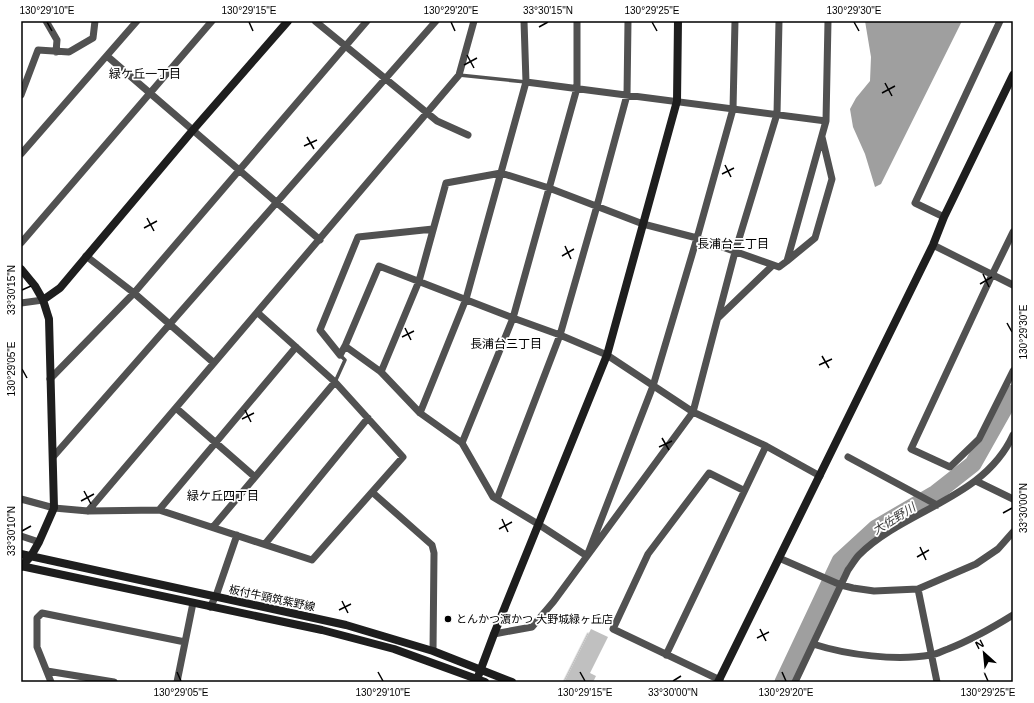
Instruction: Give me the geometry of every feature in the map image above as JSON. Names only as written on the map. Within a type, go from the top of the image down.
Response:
[{"type":"street","points":[[46,21],[57,40],[56,52]]},
{"type":"street","points":[[21,95],[22,87],[38,50],[69,52],[93,38],[95,21]]},
{"type":"street","points":[[21,154],[137,21]]},
{"type":"street","points":[[21,242],[212,21]]},
{"type":"street","points":[[21,303],[43,300],[60,288],[193,130],[288,21]]},
{"type":"street","points":[[315,21],[437,121],[468,135]]},
{"type":"street","points":[[50,379],[134,294],[367,21]]},
{"type":"street","points":[[52,457],[436,21]]},
{"type":"street","points":[[88,511],[460,75],[474,21]]},
{"type":"street","points":[[420,413],[466,299],[526,82],[524,21]]},
{"type":"street","points":[[462,444],[513,318],[577,88],[577,21]]},
{"type":"street","points":[[497,499],[560,335],[597,206],[627,95],[628,21]]},
{"type":"street","points":[[476,680],[607,355],[677,101],[678,21]]},
{"type":"street","points":[[587,556],[653,386],[697,238],[733,108],[735,21]]},
{"type":"street","points":[[494,634],[532,627],[554,601],[693,412],[735,252],[777,114],[778,21]]},
{"type":"street","points":[[788,261],[826,120],[828,21]]},
{"type":"street","points":[[944,217],[915,203],[1000,21]]},
{"type":"street","points":[[107,56],[320,240]]},
{"type":"street","points":[[744,490],[709,473],[648,554],[613,629],[719,681],[933,246],[944,217],[1013,75]]},
{"type":"street","points":[[526,82],[826,120]]},
{"type":"street","points":[[381,372],[420,281],[446,183],[500,173],[549,188],[642,224],[697,238],[779,267],[815,238],[832,179],[821,135]]},
{"type":"street","points":[[433,230],[358,237],[320,330],[340,355],[379,266],[560,335],[607,355],[693,412],[766,446],[820,476]]},
{"type":"street","points":[[1013,232],[911,449],[950,467],[979,439],[1013,371]]},
{"type":"street","points":[[933,246],[1013,285]]},
{"type":"street","points":[[86,256],[134,294],[214,364]]},
{"type":"street","points":[[718,318],[773,265]]},
{"type":"street","points":[[21,269],[35,286],[43,300],[49,319],[54,508],[32,556],[21,566]]},
{"type":"street","points":[[21,499],[54,508],[88,511],[159,510],[312,560],[403,457],[335,382],[258,313]]},
{"type":"street","points":[[345,346],[381,372],[420,413],[462,444],[493,496],[587,556]]},
{"type":"street","points":[[159,510],[296,347]]},
{"type":"street","points":[[213,527],[335,382]]},
{"type":"street","points":[[176,408],[255,477]]},
{"type":"street","points":[[265,544],[368,418]]},
{"type":"street","points":[[795,682],[848,570],[858,556],[889,532],[976,481],[1008,447],[1013,435]]},
{"type":"street","points":[[666,654],[766,446]]},
{"type":"street","points":[[848,457],[937,505]]},
{"type":"street","points":[[976,481],[1013,499]]},
{"type":"street","points":[[372,492],[432,545],[434,553],[433,651]]},
{"type":"street","points":[[779,558],[841,586],[874,591],[918,589],[976,564],[998,549],[1013,532]]},
{"type":"street","points":[[210,607],[216,596],[237,535]]},
{"type":"street","points":[[21,536],[39,542]]},
{"type":"street","name":"板付牛頸筑紫野線","points":[[21,554],[346,625],[433,651],[512,682]]},
{"type":"street","name":"板付牛頸筑紫野線","points":[[21,566],[322,630],[394,649],[484,682]]},
{"type":"street","points":[[918,589],[937,682]]},
{"type":"street","points":[[177,682],[193,603]]},
{"type":"street","points":[[51,682],[37,647],[37,618],[42,613],[185,642]]},
{"type":"street","points":[[813,644],[834,650],[861,654],[908,657],[932,655],[970,639],[1013,615]]},
{"type":"street","points":[[47,671],[114,682]]},
{"type":"lane","points":[[460,75],[526,82]]},
{"type":"lane","points":[[335,382],[345,360],[340,355]]},
{"type":"shaded area","points":[[865,21],[962,21],[881,184],[875,187],[865,154],[853,127],[850,109],[856,98],[870,81],[871,57]]},
{"type":"building","points":[[591,629],[608,637],[590,673],[596,676],[593,682],[566,682],[565,681]]},
{"type":"waterway","name":"大佐野川","points":[[783,682],[840,561],[876,528],[936,493],[973,464],[1013,393]]},
{"type":"place","name":"とんかつ濵かつ 大野城緑ヶ丘店","points":[[448,619]]},
{"type":"district","name":"緑ケ丘一丁目","points":[[145,74]]},
{"type":"district","name":"長浦台二丁目","points":[[733,244]]},
{"type":"district","name":"長浦台三丁目","points":[[506,344]]},
{"type":"district","name":"緑ケ丘四丁目","points":[[223,496]]}]
